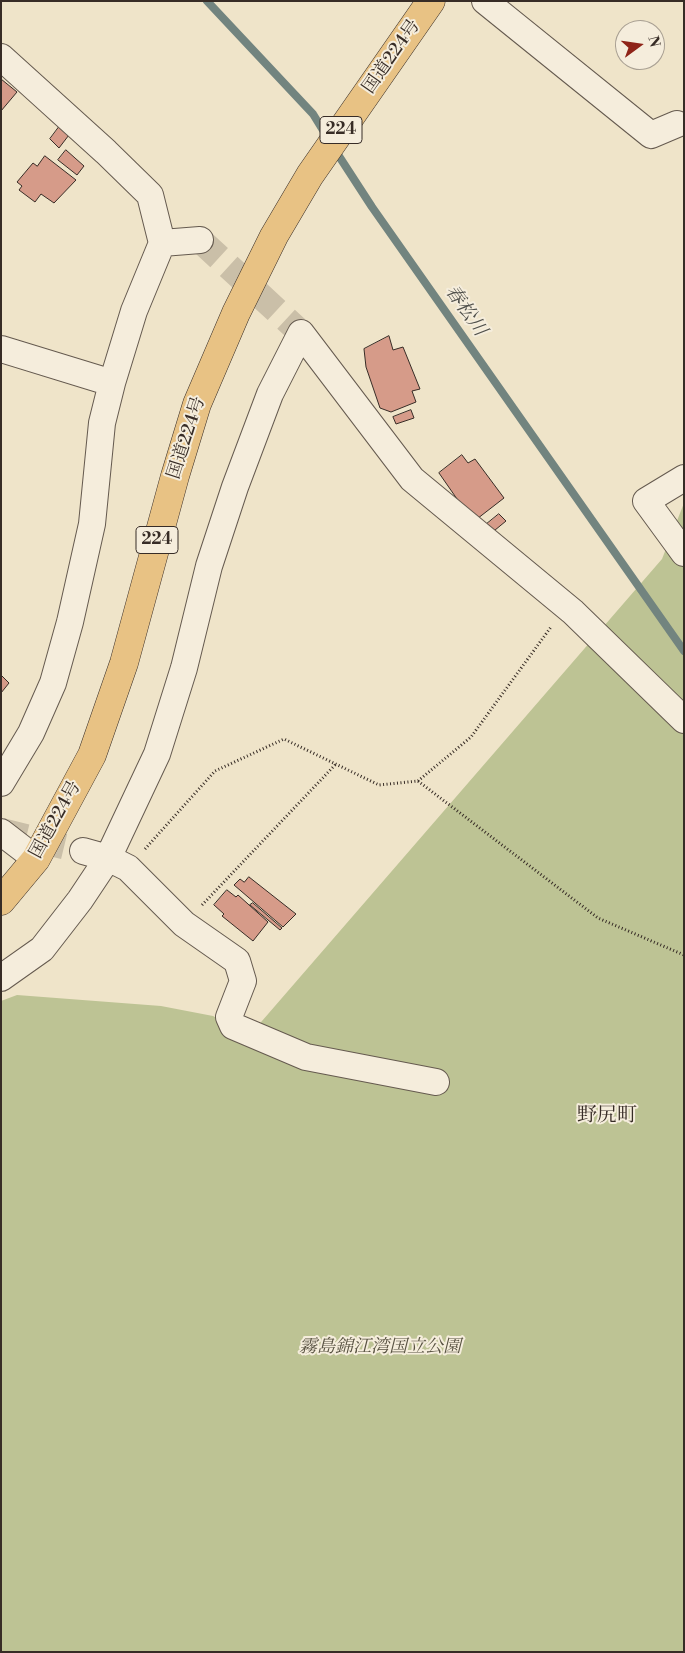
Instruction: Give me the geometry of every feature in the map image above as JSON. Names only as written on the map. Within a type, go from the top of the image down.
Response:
[{"type":"highway","name":"国道224号","points":[[1,901],[36,858],[92,755],[124,663],[175,476],[197,404],[236,312],[274,236],[310,175],[431,1]]},
{"type":"street","points":[[485,1],[651,135],[677,124]]},
{"type":"street","points":[[1,57],[106,152],[150,195],[162,243],[134,312],[102,423],[92,524],[70,622],[53,683],[31,733],[1,783]]},
{"type":"street","points":[[162,243],[200,240]]},
{"type":"street","points":[[1,978],[42,949],[80,900],[118,863],[157,754],[184,668],[209,566],[232,496],[270,394],[301,333],[412,479],[566,606],[684,720]]},
{"type":"street","points":[[1,349],[112,383]]},
{"type":"street","points":[[684,478],[646,501],[684,553]]},
{"type":"street","points":[[1,832],[36,858]]},
{"type":"street","points":[[83,851],[118,863],[184,924],[237,961],[243,981],[229,1017],[233,1026],[306,1057],[436,1082]]},
{"type":"path","points":[[118,863],[215,771],[284,739],[379,785],[418,781],[471,737],[566,606]]},
{"type":"path","points":[[184,924],[336,764]]},
{"type":"path","points":[[418,781],[598,918],[684,955]]},
{"type":"green space","name":"霧島錦江湾国立公園","points":[[684,503],[684,1652],[1,1652],[1,1001],[17,995],[161,1006],[213,1016],[249,1036],[662,559]]},
{"type":"building","points":[[1,79],[17,92],[1,111]]},
{"type":"building","points":[[62,123],[72,131],[59,148],[50,139]]},
{"type":"building","points":[[66,150],[84,166],[77,175],[58,160]]},
{"type":"building","points":[[45,156],[76,180],[54,203],[41,194],[35,202],[19,190],[22,186],[17,182],[33,163],[37,166]]},
{"type":"building","points":[[389,336],[393,350],[403,347],[420,389],[412,391],[416,402],[391,412],[380,408],[366,367],[364,349]]},
{"type":"building","points":[[411,410],[414,418],[396,424],[393,417]]},
{"type":"building","points":[[462,455],[468,463],[475,459],[504,498],[473,522],[439,473]]},
{"type":"building","points":[[499,514],[506,521],[489,535],[483,527]]},
{"type":"building","points":[[1,675],[9,683],[1,693]]},
{"type":"building","points":[[249,877],[296,914],[283,927],[234,885],[240,879],[244,882]]},
{"type":"building","points":[[227,890],[236,897],[238,895],[268,922],[253,941],[222,916],[224,914],[214,905]]},
{"type":"building","points":[[253,903],[282,928],[280,930],[250,905]]},
{"type":"waterway","name":"春松川","points":[[207,1],[313,114],[329,140]]},
{"type":"waterway","name":"春松川","points":[[335,150],[372,207],[684,651]]},
{"type":"tunnel","points":[[200,240],[301,333]]},
{"type":"tunnel","points":[[1,831],[83,851]]},
{"type":"district","name":"野尻町","points":[[607,1116]]}]
